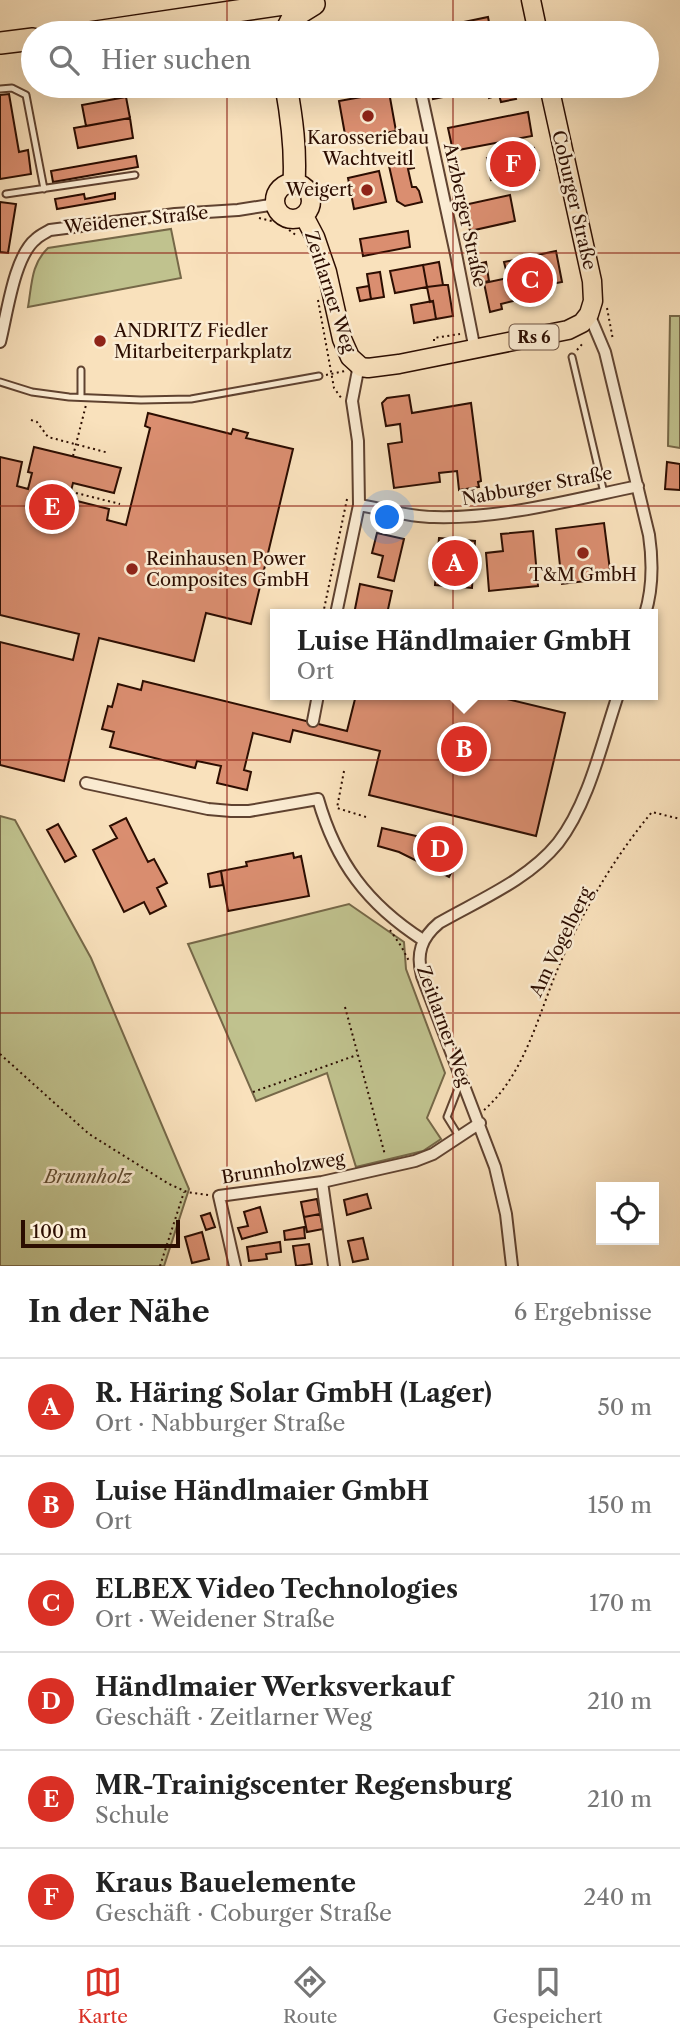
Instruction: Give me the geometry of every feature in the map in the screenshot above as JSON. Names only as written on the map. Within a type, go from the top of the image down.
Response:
[{"type":"highway","points":[[176,21],[311,0]]},
{"type":"highway","points":[[291,21],[303,9],[321,0]]},
{"type":"highway","points":[[0,43],[21,40]]},
{"type":"highway","points":[[288,98],[296,161],[294,183]]},
{"type":"main road","points":[[531,0],[535,21]]},
{"type":"main road","name":"Coburger Straße","points":[[552,98],[592,281],[593,301],[589,314]]},
{"type":"main road","points":[[294,183],[306,188],[311,197],[310,208],[304,216],[289,218],[280,213],[276,198],[281,188],[294,183]]},
{"type":"main road","name":"Zeitlarner Weg","points":[[304,216],[315,237],[327,272],[342,339],[358,367]]},
{"type":"main road","name":"Rs 6","points":[[358,367],[399,364],[473,341],[568,330],[582,323],[589,314]]},
{"type":"street","name":"Arzberger Straße","points":[[422,98],[473,341]]},
{"type":"street","name":"Weidener Straße","points":[[0,342],[2,325],[23,254],[34,239],[50,230],[276,204]]},
{"type":"street","points":[[589,314],[605,352],[649,535],[652,557],[651,586],[646,609]]},
{"type":"street","name":"Zeitlarner Weg","points":[[337,609],[359,505],[358,441],[352,401],[358,367]]},
{"type":"street","name":"Nabburger Straße","points":[[359,505],[430,517],[462,517],[488,515],[638,486]]},
{"type":"street","points":[[313,721],[317,700]]},
{"type":"street","name":"Zeitlarner Weg","points":[[512,1266],[506,1214],[495,1167],[422,976],[419,952],[430,930],[522,875],[558,842],[580,805],[616,700]]},
{"type":"street","points":[[86,783],[135,791],[208,809],[231,811],[249,811],[318,799],[333,843],[363,891],[384,912],[423,940]]},
{"type":"street","name":"Brunnholzweg","points":[[219,1196],[322,1182],[433,1154],[480,1124]]},
{"type":"street","points":[[322,1182],[334,1266]]},
{"type":"street","points":[[219,1196],[235,1266]]},
{"type":"lane","points":[[0,89],[12,89],[21,93]]},
{"type":"lane","points":[[27,98],[44,189]]},
{"type":"lane","points":[[6,194],[135,175]]},
{"type":"lane","points":[[572,357],[604,493]]},
{"type":"lane","points":[[81,370],[85,397]]},
{"type":"lane","points":[[0,382],[32,393],[191,399],[318,376]]},
{"type":"lane","points":[[460,1138],[447,1117],[463,1078]]},
{"type":"path","points":[[253,208],[255,218],[280,223],[300,239]]},
{"type":"path","points":[[317,295],[334,388],[343,403]]},
{"type":"path","points":[[435,344],[434,338],[473,341]]},
{"type":"path","points":[[572,357],[583,342]]},
{"type":"path","points":[[318,376],[358,367]]},
{"type":"path","points":[[73,456],[85,397]]},
{"type":"path","points":[[31,420],[37,422],[48,437],[109,453]]},
{"type":"path","points":[[324,609],[348,491]]},
{"type":"path","points":[[76,493],[120,504]]},
{"type":"path","points":[[344,771],[337,808],[366,817]]},
{"type":"path","name":"Am Vogelberg","points":[[484,1110],[510,1078],[528,1045],[572,938],[630,838],[652,812],[680,819]]},
{"type":"path","points":[[384,925],[409,961]]},
{"type":"path","points":[[345,1007],[388,1166]]},
{"type":"path","name":"Brunnholzweg","points":[[0,1054],[89,1134],[169,1184],[184,1191],[219,1196]]},
{"type":"path","points":[[253,1092],[357,1055]]},
{"type":"path","points":[[160,1266],[184,1191]]},
{"type":"green space","points":[[171,229],[181,278],[28,307],[35,268],[48,248]]},
{"type":"green space","points":[[670,316],[680,316],[680,448],[668,446]]},
{"type":"green space","name":"Brunnholz","points":[[0,816],[15,820],[91,958],[189,1189],[164,1266],[0,1266]]},
{"type":"green space","points":[[349,904],[404,942],[406,969],[445,1073],[427,1118],[441,1139],[423,1151],[356,1167],[327,1073],[256,1101],[188,944]]},
{"type":"building","points":[[488,17],[489,21],[469,21]]},
{"type":"building","points":[[9,94],[19,152],[28,150],[31,174],[0,179],[0,95]]},
{"type":"building","points":[[126,98],[130,118],[86,126],[82,105]]},
{"type":"building","name":"Karosseriebau Wachtveitl","points":[[390,98],[396,131],[346,140],[339,101]]},
{"type":"building","points":[[500,98],[516,99],[501,102]]},
{"type":"building","points":[[528,112],[532,136],[453,151],[448,128]]},
{"type":"building","points":[[130,118],[133,138],[78,148],[74,128]]},
{"type":"building","points":[[534,148],[539,170],[491,180],[487,158]]},
{"type":"building","points":[[411,152],[414,168],[408,169],[412,187],[419,191],[422,202],[405,206],[397,201],[387,157]]},
{"type":"building","points":[[136,156],[138,167],[53,182],[51,171]]},
{"type":"building","name":"Weigert","points":[[379,171],[386,202],[354,209],[348,178]]},
{"type":"building","points":[[115,193],[115,199],[57,209],[55,199],[84,194],[85,199]]},
{"type":"building","points":[[510,195],[515,221],[470,231],[464,205]]},
{"type":"building","points":[[0,202],[16,204],[8,253],[0,252]]},
{"type":"building","points":[[408,231],[410,247],[363,256],[360,239]]},
{"type":"building","points":[[556,251],[562,282],[511,292],[513,301],[501,304],[502,309],[490,312],[484,283],[508,278],[504,262]]},
{"type":"building","points":[[439,262],[443,285],[427,287],[423,265]]},
{"type":"building","points":[[486,262],[489,281],[477,284],[473,265]]},
{"type":"building","points":[[423,265],[427,287],[395,293],[390,271]]},
{"type":"building","points":[[380,272],[384,297],[371,299],[367,274]]},
{"type":"building","points":[[448,285],[453,316],[436,319],[427,287]]},
{"type":"building","points":[[369,286],[371,299],[360,301],[357,288]]},
{"type":"building","points":[[433,301],[436,319],[414,323],[411,305]]},
{"type":"building","points":[[409,395],[412,413],[471,403],[481,481],[478,482],[479,487],[459,490],[457,471],[439,473],[440,482],[394,488],[388,444],[402,442],[400,424],[386,426],[382,403],[387,398]]},
{"type":"building","name":"Reinhausen Power Composites GmbH","points":[[148,413],[231,434],[233,429],[248,433],[246,438],[293,449],[251,624],[206,613],[194,661],[99,638],[64,781],[0,765],[0,642],[73,660],[79,634],[0,615],[0,457],[22,462],[17,486],[28,489],[32,473],[28,472],[34,447],[121,468],[114,493],[73,483],[69,499],[109,509],[107,520],[126,525],[150,428],[145,426]]},
{"type":"building","points":[[667,462],[680,464],[680,490],[665,489]]},
{"type":"building","name":"T&M GmbH","points":[[604,523],[611,578],[562,584],[556,529]]},
{"type":"building","points":[[533,531],[538,586],[489,591],[486,553],[503,551],[501,534]]},
{"type":"building","points":[[377,533],[404,539],[394,581],[378,577],[383,556],[372,553]]},
{"type":"building","points":[[439,538],[475,541],[472,588],[435,585]]},
{"type":"building","points":[[360,584],[392,591],[388,609],[355,609]]},
{"type":"building","points":[[143,681],[347,731],[355,700],[511,700],[565,713],[536,836],[369,795],[380,751],[293,730],[290,742],[253,733],[244,770],[251,772],[247,790],[217,783],[221,766],[197,761],[195,768],[110,747],[114,732],[102,729],[118,684],[141,690]]},
{"type":"building","points":[[126,818],[148,862],[154,859],[167,883],[157,888],[166,906],[150,914],[144,902],[124,912],[93,850],[117,838],[110,826]]},
{"type":"building","points":[[58,824],[76,856],[65,862],[47,830]]},
{"type":"building","points":[[382,828],[446,843],[443,854],[458,860],[449,877],[399,852],[378,846]]},
{"type":"building","points":[[293,853],[294,858],[301,856],[309,896],[228,911],[221,871],[247,866],[246,862]]},
{"type":"building","points":[[221,871],[223,885],[210,887],[208,874]]},
{"type":"building","points":[[367,1194],[371,1208],[347,1215],[344,1200]]},
{"type":"building","points":[[317,1199],[320,1214],[304,1217],[301,1202]]},
{"type":"building","points":[[260,1207],[267,1232],[242,1239],[238,1228],[248,1226],[244,1212]]},
{"type":"building","points":[[210,1213],[215,1227],[206,1230],[201,1216]]},
{"type":"building","points":[[320,1214],[323,1229],[307,1232],[304,1217]]},
{"type":"building","points":[[304,1227],[305,1238],[285,1240],[284,1231]]},
{"type":"building","points":[[202,1232],[209,1259],[192,1263],[185,1237]]},
{"type":"building","points":[[363,1238],[368,1259],[353,1262],[348,1241]]},
{"type":"building","points":[[280,1242],[281,1252],[266,1254],[267,1259],[249,1261],[247,1247]]},
{"type":"building","points":[[309,1244],[312,1264],[296,1266],[293,1246]]},
{"type":"place","name":"Karosseriebau Wachtveitl","points":[[368,116]]},
{"type":"place","name":"Kraus Bauelemente","points":[[513,164]]},
{"type":"place","name":"Weigert","points":[[367,190]]},
{"type":"place","name":"ELBEX Video Technologies","points":[[530,280]]},
{"type":"place","name":"ANDRITZ Fiedler Mitarbeiterparkplatz","points":[[100,341]]},
{"type":"place","name":"MR-Trainigscenter Regensburg","points":[[52,507]]},
{"type":"place","name":"T&M GmbH","points":[[583,553]]},
{"type":"place","name":"R. Häring Solar GmbH (Lager)","points":[[455,563]]},
{"type":"place","name":"Reinhausen Power Composites GmbH","points":[[132,569]]},
{"type":"place","name":"Luise Händlmaier GmbH","points":[[464,749]]},
{"type":"place","name":"Händlmaier Werksverkauf","points":[[440,849]]}]
